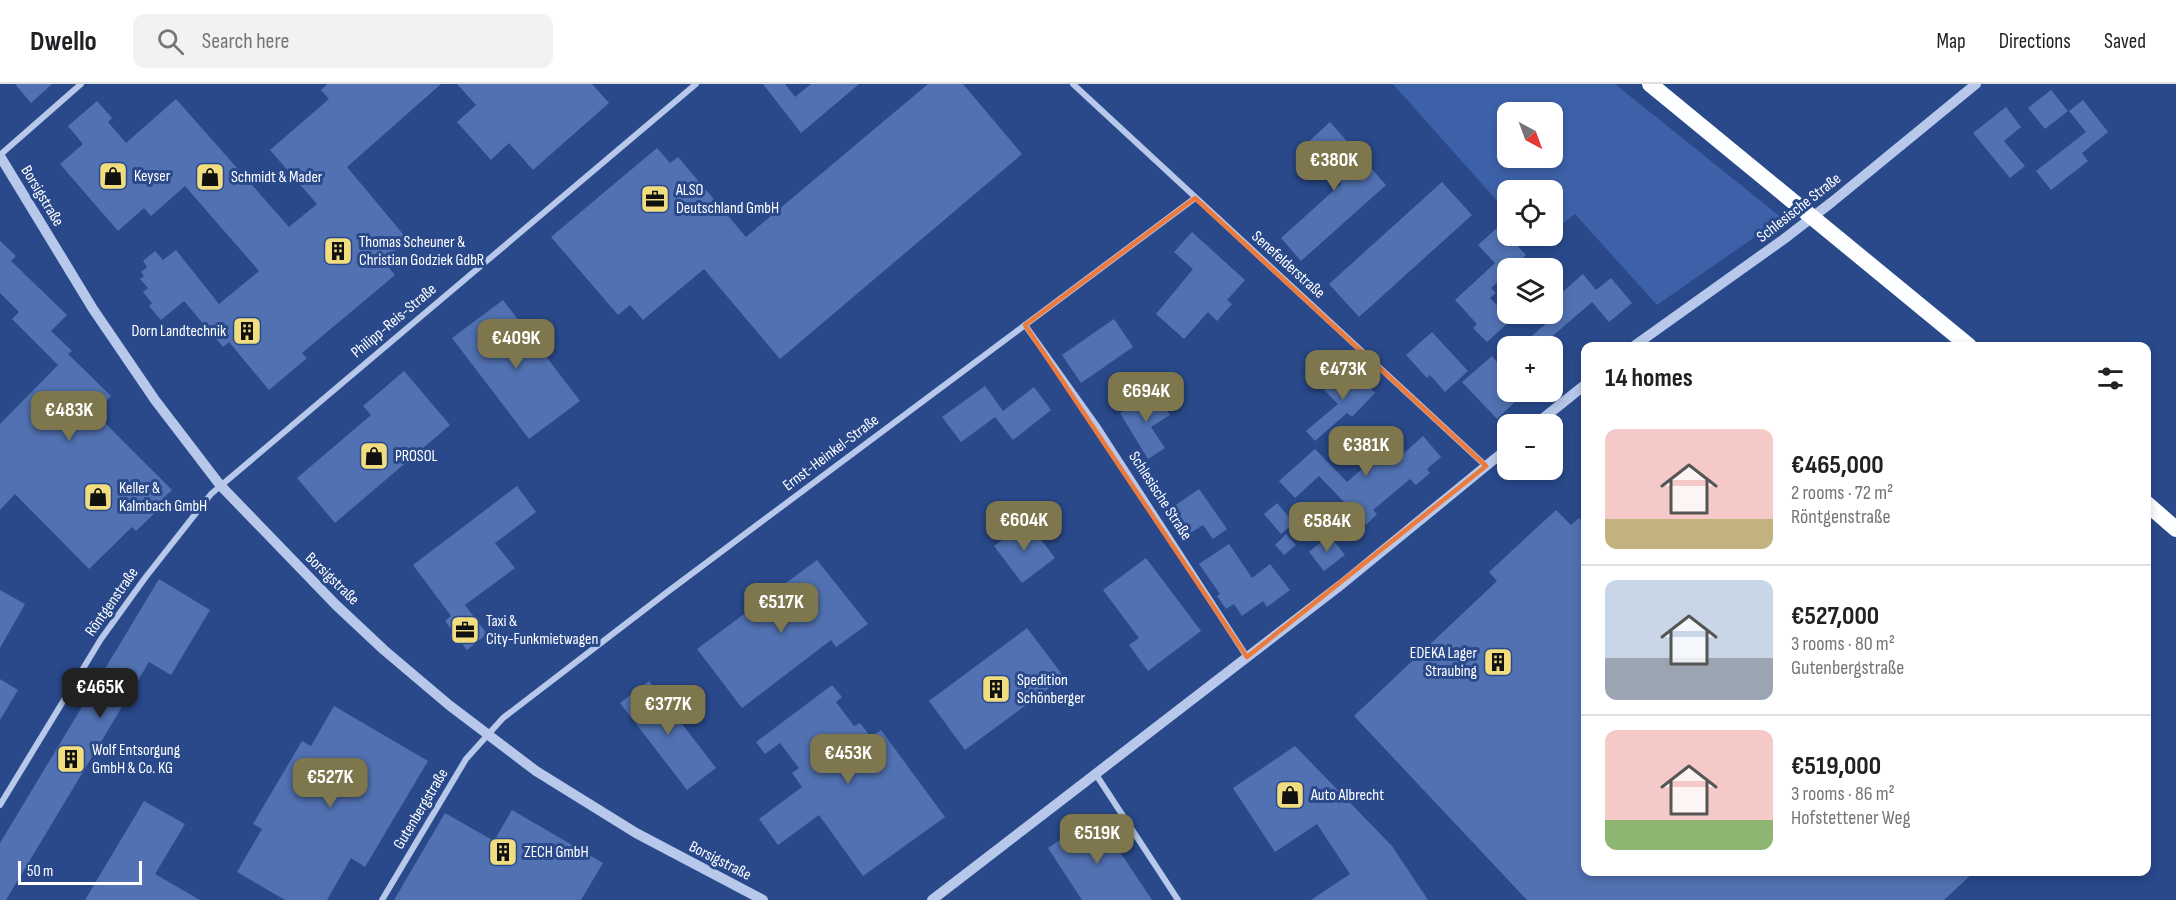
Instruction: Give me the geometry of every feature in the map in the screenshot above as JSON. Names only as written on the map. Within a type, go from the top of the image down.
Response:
[{"type":"highway","points":[[1650,84],[1964,342]]},
{"type":"highway","points":[[2151,507],[2176,529]]},
{"type":"street","points":[[0,155],[81,84]]},
{"type":"street","name":"Philipp-Reis-Straße","points":[[220,485],[696,84]]},
{"type":"street","name":"Senefelderstraße","points":[[1073,84],[1486,466]]},
{"type":"street","name":"Schlesische Straße","points":[[1640,342],[1792,233],[1976,84]]},
{"type":"street","name":"Borsigstraße","points":[[0,155],[93,309],[155,400],[220,485],[301,570],[417,678],[536,771],[636,833],[763,900]]},
{"type":"street","name":"Ernst-Heinkel-Straße","points":[[488,735],[503,718],[573,664],[1195,198]]},
{"type":"street","name":"Schlesische Straße","points":[[1025,325],[1097,426],[1246,657]]},
{"type":"street","points":[[1548,414],[1581,388]]},
{"type":"street","points":[[932,900],[1342,584],[1497,457]]},
{"type":"street","name":"Röntgenstraße","points":[[0,805],[101,639],[145,578],[220,485]]},
{"type":"street","name":"Gutenbergstraße","points":[[382,900],[466,759],[488,735]]},
{"type":"street","points":[[1095,773],[1178,900]]},
{"type":"highlighted area","points":[[1195,198],[1486,466],[1247,657],[1025,325]]},
{"type":"shaded area","points":[[1393,84],[1615,84],[1782,218],[1657,305],[1575,214],[1563,223],[1563,180],[1497,180],[1497,201]]},
{"type":"building","points":[[15,84],[52,84],[31,103]]},
{"type":"building","points":[[327,84],[441,84],[347,167],[408,240],[383,261],[395,275],[302,353],[307,358],[269,390],[229,342],[223,347],[184,301],[161,320],[149,306],[152,303],[143,292],[148,288],[140,279],[144,276],[141,272],[147,267],[143,261],[155,251],[163,260],[176,250],[219,304],[259,271],[185,186],[151,216],[144,208],[118,231],[60,164],[83,144],[68,126],[97,101],[112,118],[108,122],[126,143],[176,99],[289,227],[317,204],[270,150],[329,99],[321,90]]},
{"type":"building","points":[[457,84],[592,84],[609,103],[533,170],[509,143],[491,160],[457,122],[476,105]]},
{"type":"building","points":[[763,84],[785,84],[795,97],[811,84],[859,84],[801,133]]},
{"type":"building","points":[[928,84],[963,84],[1022,154],[780,359],[704,269],[643,320],[630,305],[618,315],[551,237],[657,148],[670,163],[678,157],[746,237]]},
{"type":"building","points":[[2051,90],[2068,111],[2045,129],[2028,108]]},
{"type":"building","points":[[2083,100],[2108,132],[2082,153],[2088,161],[2051,190],[2036,171],[2086,132],[2069,111]]},
{"type":"building","points":[[2006,107],[2021,127],[2004,141],[2025,166],[2010,178],[1973,133]]},
{"type":"building","points":[[1330,122],[1386,185],[1301,261],[1281,238],[1341,184],[1306,144]]},
{"type":"building","points":[[1442,182],[1472,215],[1359,317],[1329,284]]},
{"type":"building","points":[[1497,228],[1497,246],[1518,246],[1526,255],[1523,258],[1497,258],[1497,283],[1491,288],[1496,293],[1490,298],[1497,305],[1497,324],[1507,324],[1487,342],[1473,328],[1477,324],[1455,300],[1495,263],[1478,245]]},
{"type":"building","points":[[1192,232],[1245,280],[1227,300],[1232,304],[1217,321],[1208,312],[1184,339],[1156,314],[1193,269],[1174,252]]},
{"type":"building","points":[[0,241],[16,256],[11,261],[67,315],[51,331],[72,351],[68,354],[111,396],[95,413],[172,490],[154,507],[158,510],[136,531],[132,527],[89,569],[15,494],[0,510],[0,424],[58,365],[12,319],[19,312],[0,293]]},
{"type":"building","points":[[1583,274],[1596,290],[1611,278],[1632,303],[1609,322],[1592,302],[1553,336],[1532,336],[1546,324],[1563,324],[1563,291]]},
{"type":"building","points":[[503,300],[580,401],[529,439],[452,338]]},
{"type":"building","points":[[1114,319],[1133,347],[1081,383],[1062,355]]},
{"type":"building","points":[[1432,332],[1468,371],[1445,392],[1430,375],[1427,378],[1406,355]]},
{"type":"building","points":[[1492,356],[1497,362],[1497,402],[1515,402],[1502,414],[1497,414],[1497,419],[1462,382]]},
{"type":"building","points":[[1348,366],[1375,393],[1352,417],[1347,413],[1315,441],[1306,431],[1338,404],[1324,390]]},
{"type":"building","name":"PROSOL","points":[[404,371],[450,425],[335,523],[297,478],[371,415],[363,406]]},
{"type":"building","points":[[985,386],[1003,411],[1034,387],[1051,410],[1013,440],[995,417],[961,442],[942,417]]},
{"type":"building","points":[[1155,392],[1170,415],[1151,427],[1165,448],[1148,459],[1120,413]]},
{"type":"building","points":[[1423,436],[1441,457],[1427,469],[1430,473],[1416,485],[1410,479],[1373,510],[1377,514],[1366,525],[1319,476],[1295,498],[1279,481],[1315,449],[1347,482],[1392,443],[1402,455]]},
{"type":"building","points":[[517,486],[536,512],[495,543],[515,568],[465,605],[487,634],[467,650],[445,621],[451,616],[413,565]]},
{"type":"building","points":[[1199,489],[1227,529],[1213,539],[1203,525],[1184,537],[1167,511]]},
{"type":"building","points":[[1277,503],[1294,523],[1281,534],[1264,514]]},
{"type":"building","name":"EDEKA Lager Straubing","points":[[1556,510],[1571,525],[1579,518],[1581,520],[1581,876],[1970,876],[1944,900],[1527,900],[1354,716],[1497,581],[1489,572]]},
{"type":"building","points":[[1027,521],[1055,558],[1022,583],[994,546]]},
{"type":"building","points":[[1286,534],[1296,545],[1284,555],[1275,545]]},
{"type":"building","points":[[1329,535],[1345,555],[1324,571],[1309,552]]},
{"type":"building","points":[[1229,544],[1252,578],[1270,564],[1290,590],[1267,607],[1263,601],[1242,616],[1234,604],[1226,609],[1217,596],[1220,594],[1199,564]]},
{"type":"building","points":[[1146,558],[1201,631],[1148,671],[1129,645],[1139,638],[1103,590]]},
{"type":"building","points":[[817,560],[868,624],[836,647],[831,640],[742,708],[697,649]]},
{"type":"building","name":"Wolf Entsorgung GmbH & Co. KG","points":[[159,579],[210,610],[171,675],[149,662],[6,900],[0,900],[0,843]]},
{"type":"building","points":[[0,590],[25,604],[0,648]]},
{"type":"building","name":"Spedition Schönberger","points":[[1027,628],[1064,677],[965,750],[929,701]]},
{"type":"building","points":[[0,679],[18,690],[0,720]]},
{"type":"building","points":[[649,681],[716,768],[687,790],[620,703]]},
{"type":"building","points":[[832,685],[842,697],[836,702],[854,726],[860,723],[871,737],[881,730],[945,817],[863,876],[819,815],[778,845],[759,819],[802,787],[792,773],[799,768],[780,743],[765,754],[756,742]]},
{"type":"building","points":[[334,706],[428,761],[365,867],[351,858],[327,900],[285,900],[237,872],[262,829],[253,824],[302,741],[311,746]]},
{"type":"building","points":[[1295,746],[1392,846],[1428,900],[1311,900],[1350,874],[1317,824],[1275,852],[1233,788]]},
{"type":"building","points":[[144,801],[185,824],[155,874],[200,900],[85,900]]},
{"type":"building","name":"ZECH GmbH","points":[[512,810],[603,863],[581,900],[394,900],[445,813],[494,841]]},
{"type":"building","points":[[1096,816],[1152,900],[1082,900],[1048,848]]},
{"type":"place","name":"Keyser","points":[[113,176]]},
{"type":"place","name":"Schmidt & Mader","points":[[210,177]]},
{"type":"place","name":"ALSO Deutschland GmbH","points":[[655,199]]},
{"type":"place","name":"Thomas Scheuner & Christian Godziek GdbR","points":[[338,251]]},
{"type":"place","name":"Dorn Landtechnik","points":[[247,331]]},
{"type":"place","name":"PROSOL","points":[[374,456]]},
{"type":"place","name":"Keller & Kalmbach GmbH","points":[[98,497]]},
{"type":"place","name":"Taxi & City-Funkmietwagen","points":[[465,630]]},
{"type":"place","name":"EDEKA Lager Straubing","points":[[1498,662]]},
{"type":"place","name":"Spedition Schönberger","points":[[996,689]]},
{"type":"place","name":"Wolf Entsorgung GmbH & Co. KG","points":[[71,759]]},
{"type":"place","name":"Auto Albrecht","points":[[1290,795]]},
{"type":"place","name":"ZECH GmbH","points":[[503,852]]}]
